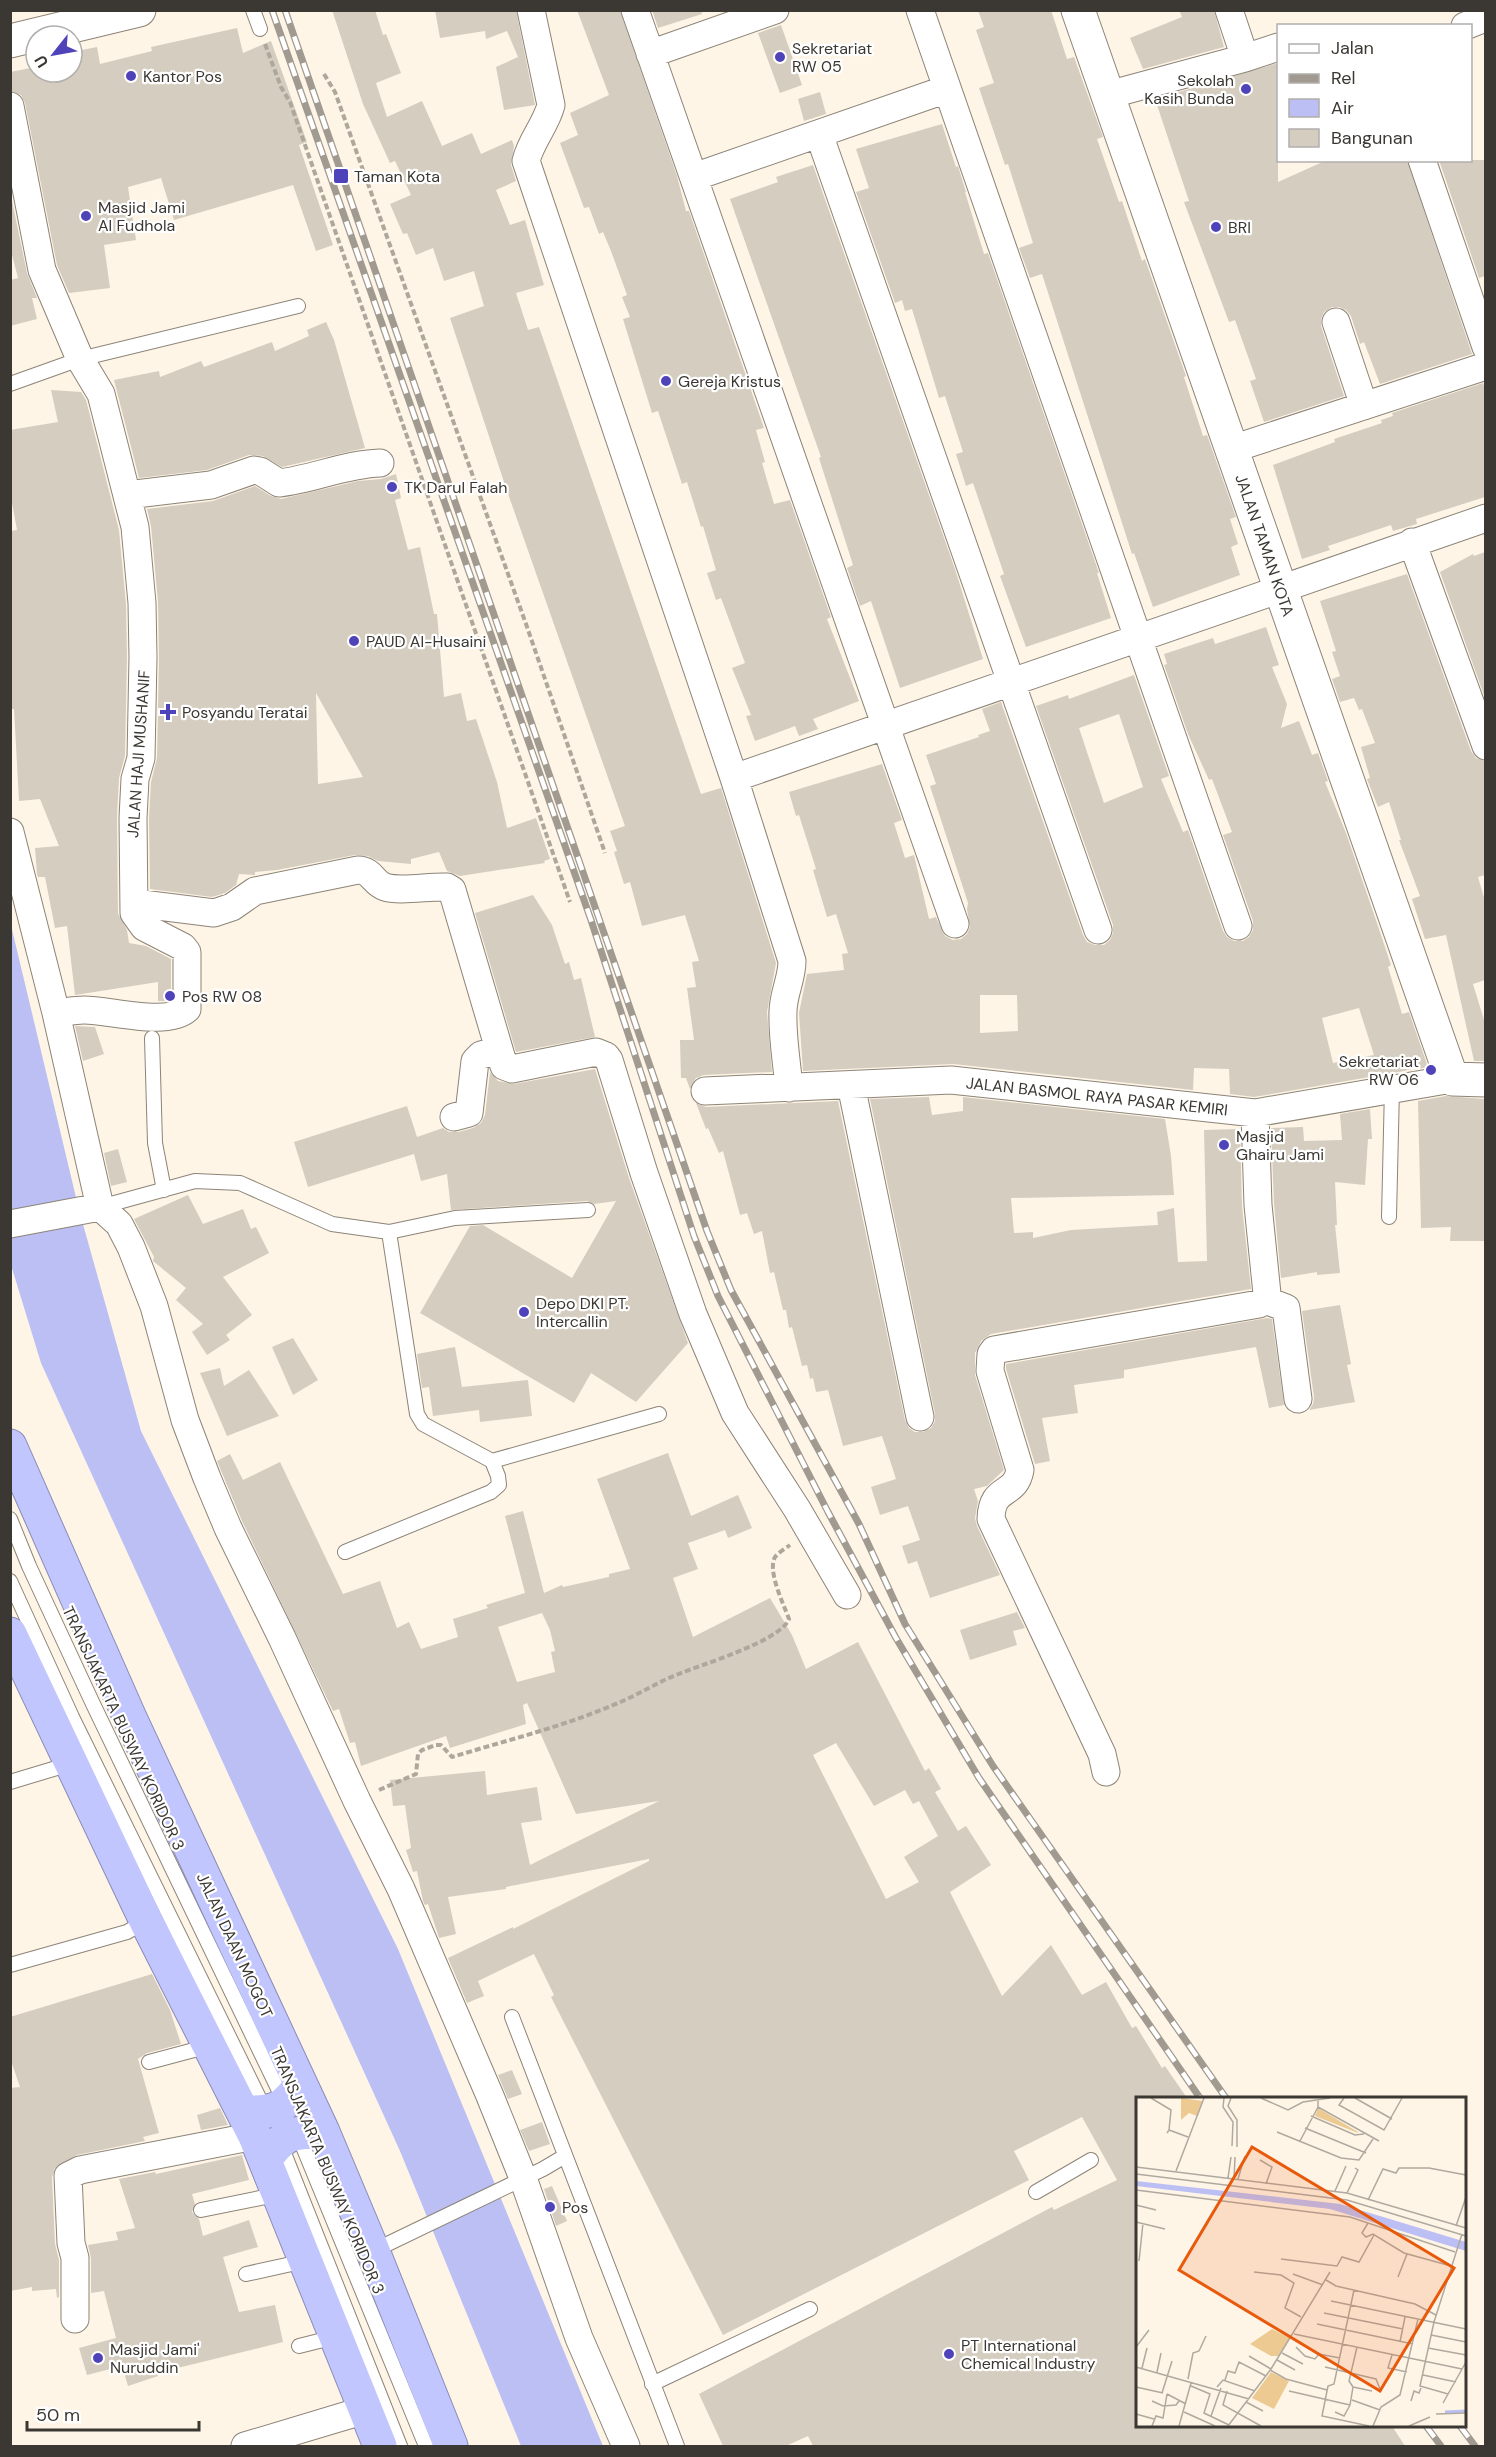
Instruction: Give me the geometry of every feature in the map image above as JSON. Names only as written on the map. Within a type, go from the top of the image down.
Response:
[{"type":"highway","name":"JALAN DAAN MOGOT","points":[[10,1446],[130,1719],[280,2124],[280,2194],[334,2337],[380,2446]]},
{"type":"highway","name":"JALAN DAAN MOGOT","points":[[10,1634],[70,1764],[208,2046],[280,2124],[385,2246],[452,2446]]},
{"type":"street","points":[[10,41],[139,10]]},
{"type":"street","points":[[531,10],[551,105],[529,148],[526,161],[734,778],[792,961],[792,974],[782,1011],[789,1088]]},
{"type":"street","points":[[635,10],[955,924]]},
{"type":"street","points":[[651,54],[775,10]]},
{"type":"street","points":[[920,10],[1238,926]]},
{"type":"street","name":"JALAN TAMAN KOTA","points":[[1078,10],[1452,1079]]},
{"type":"street","points":[[1229,10],[1245,58]]},
{"type":"street","points":[[1108,95],[1277,47]]},
{"type":"street","points":[[694,177],[947,90]]},
{"type":"street","name":"JALAN HAJI MUSHANIF","points":[[10,106],[42,270],[80,359],[101,394],[135,527],[142,603],[143,657],[141,758],[135,779],[132,818],[134,913],[144,927],[183,947],[187,952],[187,1009],[183,1012],[154,1017],[84,1010],[56,1013]]},
{"type":"street","points":[[819,134],[1098,930]]},
{"type":"street","points":[[1423,162],[1485,347]]},
{"type":"street","points":[[1336,322],[1364,406]]},
{"type":"street","points":[[1232,450],[1485,366]]},
{"type":"street","points":[[127,495],[211,485],[254,470],[260,471],[279,483],[303,481],[367,463],[380,463]]},
{"type":"street","points":[[734,778],[1485,518]]},
{"type":"street","points":[[1412,542],[1485,746]]},
{"type":"street","points":[[10,832],[56,1013],[93,1209]]},
{"type":"street","points":[[134,903],[214,913],[232,907],[255,891],[358,870],[367,872],[377,882],[388,888],[449,888],[454,892],[504,1066],[512,1069],[596,1052],[606,1056],[609,1060],[644,1173],[693,1314],[735,1413],[797,1509],[847,1595]]},
{"type":"street","points":[[454,1117],[470,1113],[475,1061],[481,1055],[499,1050]]},
{"type":"street","name":"JALAN BASMOL RAYA PASAR KEMIRI","points":[[705,1091],[951,1080],[1255,1113],[1452,1079],[1485,1080]]},
{"type":"street","points":[[851,1085],[920,1417]]},
{"type":"street","points":[[1106,1772],[1102,1754],[991,1519],[995,1499],[1014,1485],[1018,1480],[1020,1470],[990,1371],[991,1354],[994,1350],[1259,1304],[1265,1300],[1267,1294],[1258,1205],[1255,1113]]},
{"type":"street","points":[[10,1224],[93,1209],[119,1224],[131,1247],[154,1306],[185,1420],[207,1478],[228,1528],[401,1889],[579,2338],[626,2446]]},
{"type":"street","points":[[1265,1300],[1286,1308],[1298,1399]]},
{"type":"street","points":[[75,2319],[75,2258],[70,2232],[68,2176],[80,2170],[280,2124]]},
{"type":"street","points":[[245,2446],[365,2410]]},
{"type":"lane","points":[[253,10],[260,29]]},
{"type":"lane","points":[[10,384],[80,359],[298,306]]},
{"type":"lane","points":[[152,1038],[155,1143],[164,1190]]},
{"type":"lane","points":[[1389,1217],[1392,1088]]},
{"type":"lane","points":[[93,1209],[195,1181],[240,1184],[332,1224],[389,1232],[455,1218],[588,1210]]},
{"type":"lane","points":[[345,1552],[492,1492],[499,1485],[492,1461],[423,1424],[417,1414],[389,1232]]},
{"type":"lane","points":[[492,1461],[659,1414]]},
{"type":"lane","name":"TRANSJAKARTA BUSWAY KORIDOR 3","points":[[10,1518],[29,1566],[426,2446]]},
{"type":"lane","name":"TRANSJAKARTA BUSWAY KORIDOR 3","points":[[10,1581],[72,1718],[280,2124],[399,2446]]},
{"type":"lane","points":[[10,1782],[70,1764]]},
{"type":"lane","points":[[10,1965],[127,1932],[146,1921]]},
{"type":"lane","points":[[512,2018],[677,2446]]},
{"type":"lane","points":[[149,2062],[208,2046]]},
{"type":"lane","points":[[385,2246],[565,2156]]},
{"type":"lane","points":[[1036,2192],[1092,2160]]},
{"type":"lane","points":[[201,2210],[280,2194]]},
{"type":"lane","points":[[246,2274],[306,2261]]},
{"type":"lane","points":[[652,2384],[810,2309]]},
{"type":"lane","points":[[299,2346],[334,2337]]},
{"type":"path","points":[[260,29],[278,81],[290,102],[570,902]]},
{"type":"path","points":[[324,74],[335,92],[526,624],[605,853]]},
{"type":"path","points":[[357,1801],[396,1782],[413,1777],[418,1769],[418,1754],[436,1744],[441,1745],[448,1755],[453,1757],[525,1737],[619,1703],[676,1675],[738,1652],[782,1630],[789,1619],[777,1587],[773,1567],[775,1558],[792,1543]]},
{"type":"water","points":[[10,921],[79,1210],[141,1431],[398,1949],[603,2446],[521,2446],[400,2151],[41,1363],[11,1265]]},
{"type":"building","points":[[332,10],[375,10],[383,35],[386,34],[401,73],[376,83],[387,117],[422,101],[442,146],[472,133],[481,154],[512,140],[514,146],[511,165],[516,181],[496,190],[510,225],[525,220],[544,285],[516,293],[528,330],[539,327],[701,794],[721,788],[776,963],[767,1012],[772,1072],[704,1075],[696,1078],[690,1089],[686,1078],[681,1078],[680,1040],[694,1040],[687,988],[696,987],[692,962],[699,961],[685,915],[642,926],[630,882],[624,884],[610,831],[625,826],[506,488],[450,318],[484,306],[474,271],[444,281],[433,248],[416,255],[407,233],[403,234],[390,204],[411,195],[395,161],[390,163],[363,104]]},
{"type":"building","points":[[435,10],[516,10],[535,105],[504,110],[496,67],[518,57],[507,31],[486,39],[485,31],[440,38]]},
{"type":"building","points":[[577,10],[620,10],[677,176],[686,211],[689,211],[764,428],[756,430],[765,462],[762,463],[774,504],[790,500],[831,617],[827,619],[859,701],[813,719],[818,729],[799,736],[795,726],[755,741],[746,716],[751,715],[732,668],[745,663],[721,598],[716,600],[707,573],[716,570],[703,526],[701,527],[687,482],[682,484],[658,411],[652,413],[623,319],[630,317],[622,297],[627,295],[611,251],[603,232],[599,234],[589,207],[584,208],[560,143],[578,135],[570,113],[609,95]]},
{"type":"building","points":[[652,10],[701,10],[702,14],[658,28]]},
{"type":"building","points":[[978,10],[1051,10],[1067,59],[1074,57],[1103,137],[1097,139],[1119,202],[1122,201],[1142,261],[1145,259],[1186,376],[1184,377],[1203,436],[1207,435],[1236,517],[1230,519],[1238,544],[1231,547],[1240,575],[1153,607],[1134,553],[1132,554],[1042,274],[1030,278],[1019,248],[1033,243],[1008,164],[1005,165],[979,88],[994,83],[976,30],[984,27]]},
{"type":"building","points":[[1179,10],[1214,10],[1224,47],[1143,69],[1130,38],[1182,17]]},
{"type":"building","name":"Sekretariat RW 05","points":[[781,25],[802,85],[780,93],[758,33]]},
{"type":"building","points":[[237,28],[243,53],[271,41],[307,142],[299,145],[333,245],[316,251],[293,185],[174,220],[161,178],[128,187],[136,240],[104,245],[110,288],[69,293],[57,265],[25,103],[21,95],[10,91],[10,72],[24,69],[24,84],[84,84],[84,50],[97,47],[100,64],[152,51],[151,47]]},
{"type":"building","points":[[1277,63],[1278,182],[1323,162],[1408,162],[1472,354],[1380,384],[1364,342],[1360,344],[1351,316],[1346,310],[1332,307],[1324,312],[1321,326],[1344,396],[1264,422],[1250,381],[1256,379],[1235,320],[1229,322],[1184,202],[1189,201],[1155,99]]},
{"type":"building","points":[[820,92],[826,114],[804,121],[798,99]]},
{"type":"building","points":[[942,124],[956,167],[958,166],[984,254],[988,253],[1099,573],[1097,573],[1111,618],[1026,647],[1000,576],[1004,574],[973,483],[966,486],[956,454],[963,452],[945,396],[939,398],[912,309],[905,311],[902,300],[895,303],[856,192],[869,188],[856,149]]},
{"type":"building","points":[[1485,160],[1485,276],[1479,278],[1440,162]]},
{"type":"building","points":[[813,165],[955,569],[983,659],[900,688],[871,601],[860,606],[847,568],[853,565],[819,458],[821,457],[730,199],[778,182],[776,177]]},
{"type":"building","points":[[10,191],[27,273],[37,298],[32,298],[37,319],[10,326],[10,280],[18,278],[10,247]]},
{"type":"building","points":[[326,322],[334,340],[365,448],[282,467],[263,456],[249,455],[207,470],[139,478],[114,380],[159,371],[160,377],[201,361],[204,367],[272,342],[275,351],[309,336],[307,330]]},
{"type":"building","points":[[1483,383],[1485,389],[1485,497],[1416,519],[1417,524],[1393,531],[1391,525],[1328,546],[1330,550],[1302,559],[1273,465],[1335,442],[1334,439],[1382,423],[1381,420],[1393,416],[1392,413]]},
{"type":"building","points":[[51,390],[81,392],[86,400],[119,530],[126,604],[127,657],[125,756],[119,778],[117,817],[118,913],[127,930],[129,943],[146,946],[171,959],[171,1000],[158,1001],[158,982],[75,995],[67,926],[55,928],[45,877],[38,877],[37,874],[35,848],[59,846],[40,799],[19,801],[14,709],[10,709],[10,531],[17,530],[10,492],[10,430],[58,422]]},
{"type":"building","points":[[396,474],[401,498],[395,500],[408,550],[420,547],[434,614],[437,614],[444,697],[461,693],[467,721],[476,719],[497,782],[507,828],[536,818],[550,859],[544,861],[545,863],[460,876],[447,871],[439,852],[411,859],[411,864],[378,861],[368,856],[355,855],[255,872],[255,875],[239,874],[236,885],[225,893],[212,897],[150,889],[149,818],[151,782],[157,758],[159,657],[158,602],[151,526],[147,509],[213,501],[255,486],[281,499],[358,481],[381,479]],"holes":[[[316,693],[363,777],[318,784]]]},
{"type":"building","points":[[1485,552],[1485,698],[1440,572],[1473,554],[1474,556]]},
{"type":"building","points":[[1407,574],[1471,751],[1476,758],[1485,761],[1485,875],[1478,877],[1485,901],[1485,980],[1473,984],[1485,1023],[1485,1061],[1474,1061],[1446,935],[1425,939],[1412,899],[1420,896],[1399,840],[1401,840],[1389,802],[1378,807],[1367,779],[1370,778],[1361,747],[1375,743],[1362,709],[1359,710],[1354,698],[1340,702],[1332,679],[1340,676],[1332,652],[1336,651],[1320,601]]},
{"type":"building","points":[[1266,627],[1279,665],[1272,667],[1287,704],[1281,728],[1299,721],[1312,755],[1318,753],[1328,781],[1325,782],[1346,833],[1391,965],[1388,967],[1402,1014],[1409,1012],[1428,1067],[1254,1097],[1230,1094],[1229,1069],[1194,1068],[1193,1090],[953,1064],[803,1071],[799,1013],[807,974],[844,970],[842,954],[848,953],[836,914],[827,917],[813,870],[816,869],[799,815],[796,816],[789,792],[882,764],[902,820],[894,823],[905,858],[914,855],[929,919],[936,917],[945,936],[953,940],[961,939],[970,927],[968,903],[930,786],[936,784],[926,755],[990,731],[982,709],[1001,702],[1087,942],[1104,945],[1110,940],[1113,925],[1036,706],[1068,695],[1069,699],[1134,675],[1169,776],[1161,779],[1183,832],[1188,830],[1223,931],[1234,941],[1243,941],[1249,937],[1253,930],[1253,921],[1223,835],[1232,832],[1212,779],[1209,780],[1188,734],[1164,665],[1167,664],[1164,654],[1213,638],[1215,644]],"holes":[[[1119,714],[1143,787],[1104,803],[1079,728]],[[980,995],[1017,995],[1018,1031],[980,1033]],[[1359,1008],[1374,1055],[1333,1063],[1322,1018]]]},
{"type":"building","points":[[533,895],[552,925],[565,964],[569,962],[574,980],[581,978],[595,1037],[516,1052],[475,913]]},
{"type":"building","points":[[75,1026],[95,1027],[104,1054],[83,1061]]},
{"type":"building","points":[[595,1069],[629,1178],[688,1343],[636,1402],[591,1373],[574,1403],[420,1313],[470,1226],[483,1225],[572,1278],[616,1201],[451,1210],[447,1174],[421,1181],[414,1154],[308,1187],[294,1142],[407,1106],[417,1137],[443,1128],[449,1132],[458,1132],[481,1123],[485,1115],[490,1072],[498,1081],[514,1084]]},
{"type":"building","points":[[1446,1096],[1485,1099],[1485,1241],[1450,1241],[1451,1227],[1421,1228],[1418,1101]]},
{"type":"building","points":[[929,1097],[932,1115],[963,1111],[963,1097],[1165,1119],[1174,1195],[1011,1198],[1014,1233],[1033,1232],[1033,1238],[1071,1230],[1158,1225],[1157,1212],[1174,1208],[1178,1262],[1207,1261],[1204,1130],[1240,1129],[1242,1206],[1251,1289],[991,1334],[981,1341],[975,1353],[975,1375],[1004,1470],[987,1486],[974,1489],[978,1501],[975,1518],[1000,1575],[930,1598],[917,1561],[908,1564],[902,1546],[920,1540],[908,1506],[880,1515],[871,1487],[896,1479],[882,1436],[843,1446],[828,1390],[816,1392],[807,1365],[802,1366],[792,1327],[789,1328],[786,1310],[783,1310],[774,1272],[770,1273],[762,1231],[754,1234],[747,1213],[740,1215],[723,1151],[719,1153],[696,1103],[706,1107],[838,1101],[905,1420],[909,1428],[915,1432],[923,1432],[931,1428],[935,1421],[935,1414],[870,1099]]},
{"type":"building","points":[[1370,1109],[1372,1139],[1368,1139],[1365,1185],[1335,1182],[1337,1225],[1335,1225],[1340,1273],[1317,1275],[1317,1272],[1281,1278],[1274,1204],[1271,1128],[1303,1127],[1304,1141],[1342,1140],[1340,1114]]},
{"type":"building","points":[[118,1149],[127,1182],[111,1186],[104,1153]]},
{"type":"building","points":[[188,1195],[203,1224],[243,1209],[251,1229],[256,1227],[269,1253],[223,1277],[252,1315],[226,1335],[230,1340],[207,1355],[192,1332],[203,1324],[176,1300],[186,1288],[153,1261],[154,1257],[134,1219]]},
{"type":"building","points":[[1340,1305],[1351,1364],[1347,1365],[1355,1402],[1309,1410],[1314,1397],[1302,1311]]},
{"type":"building","points":[[1267,1318],[1272,1319],[1284,1405],[1269,1408],[1256,1347],[1124,1370],[1124,1378],[1074,1385],[1078,1413],[1042,1418],[1050,1461],[1035,1464],[1006,1364]]},
{"type":"building","points":[[293,1338],[318,1380],[293,1395],[272,1347]]},
{"type":"building","points":[[455,1347],[462,1387],[528,1380],[532,1416],[480,1422],[479,1410],[433,1416],[429,1387],[422,1388],[417,1354]]},
{"type":"building","points":[[220,1368],[224,1386],[249,1370],[279,1416],[227,1436],[200,1373]]},
{"type":"building","points":[[668,1453],[691,1516],[738,1495],[752,1528],[728,1538],[725,1530],[688,1543],[698,1569],[673,1578],[693,1637],[770,1598],[792,1635],[806,1669],[858,1642],[925,1771],[929,1768],[941,1789],[935,1792],[958,1831],[966,1826],[991,1865],[950,1892],[1002,1996],[1051,1945],[1082,1995],[1106,1982],[1132,2028],[1136,2026],[1162,2068],[1165,2066],[1186,2097],[1136,2097],[1136,2427],[1393,2427],[1405,2446],[813,2446],[808,2436],[786,2446],[723,2446],[699,2394],[1052,2207],[1054,2210],[1117,2180],[1082,2117],[1014,2151],[1029,2180],[723,2335],[551,1997],[554,1995],[534,1954],[478,1981],[484,1996],[467,2003],[448,1958],[513,1927],[513,1929],[649,1859],[506,1887],[506,1889],[448,1897],[456,1934],[439,1938],[428,1904],[425,1905],[423,1901],[417,1871],[413,1872],[406,1850],[411,1848],[405,1805],[393,1806],[390,1780],[485,1771],[487,1795],[537,1787],[542,1820],[521,1823],[530,1865],[659,1801],[576,1814],[527,1703],[523,1705],[526,1724],[450,1748],[446,1736],[361,1766],[355,1742],[350,1743],[339,1709],[333,1711],[242,1521],[217,1461],[230,1454],[243,1480],[280,1462],[343,1594],[380,1581],[397,1628],[409,1622],[421,1649],[458,1637],[453,1619],[488,1608],[486,1605],[525,1593],[505,1516],[523,1511],[544,1593],[562,1585],[563,1587],[609,1577],[609,1574],[630,1569],[597,1479]],"holes":[[[542,1613],[550,1630],[555,1651],[551,1652],[555,1672],[517,1682],[498,1627]],[[836,1743],[874,1806],[905,1790],[913,1804],[919,1801],[938,1836],[904,1857],[919,1882],[886,1899],[813,1755]]]},
{"type":"building","points":[[1017,1612],[1025,1628],[1013,1631],[1017,1645],[970,1660],[960,1630]]},
{"type":"building","points":[[152,1974],[170,2010],[181,2044],[147,2053],[138,2059],[159,2133],[143,2137],[145,2141],[77,2155],[55,2168],[52,2177],[55,2244],[59,2260],[59,2297],[57,2298],[56,2289],[32,2291],[32,2287],[10,2291],[10,2088],[20,2087],[10,2058],[10,2017]]},
{"type":"building","points":[[512,2070],[522,2094],[508,2099],[498,2075]]},
{"type":"building","points":[[220,2108],[228,2125],[201,2130],[197,2115]]},
{"type":"building","points":[[542,2122],[550,2144],[529,2151],[520,2130]]},
{"type":"building","points":[[242,2155],[249,2180],[192,2194],[195,2204],[192,2212],[199,2219],[203,2236],[249,2220],[258,2247],[223,2257],[239,2312],[275,2305],[283,2342],[157,2373],[158,2376],[128,2386],[122,2366],[87,2375],[79,2348],[116,2338],[104,2291],[91,2293],[91,2258],[88,2245],[118,2240],[116,2232],[135,2228],[119,2179],[155,2172],[156,2174]]},
{"type":"building","points":[[552,2186],[567,2221],[556,2226],[544,2189]]},
{"type":"railway","points":[[272,10],[591,920],[694,1236],[718,1296],[828,1512],[896,1638],[979,1778],[1199,2097]]},
{"type":"railway","points":[[285,10],[707,1231],[731,1290],[859,1524],[905,1624],[993,1766],[1225,2097]]},
{"type":"railway","points":[[1427,2427],[1441,2446]]},
{"type":"railway","points":[[1461,2427],[1475,2446]]},
{"type":"place","name":"Sekretariat RW 05","points":[[780,57]]},
{"type":"place","name":"Kantor Pos","points":[[131,76]]},
{"type":"place","name":"Sekolah Kasih Bunda","points":[[1246,89]]},
{"type":"place","name":"Taman Kota","points":[[341,176]]},
{"type":"place","name":"Masjid Jami Al Fudhola","points":[[86,216]]},
{"type":"place","name":"BRI","points":[[1216,227]]},
{"type":"place","name":"Gereja Kristus","points":[[666,381]]},
{"type":"place","name":"TK Darul Falah","points":[[392,487]]},
{"type":"place","name":"PAUD Al-Husaini","points":[[354,641]]},
{"type":"place","name":"Posyandu Teratai","points":[[168,712]]},
{"type":"place","name":"Pos RW 08","points":[[170,996]]},
{"type":"place","name":"Sekretariat RW 06","points":[[1431,1070]]},
{"type":"place","name":"Masjid Ghairu Jami","points":[[1224,1145]]},
{"type":"place","name":"Depo DKI PT. Intercallin","points":[[524,1312]]},
{"type":"place","name":"Pos","points":[[550,2207]]},
{"type":"place","name":"PT International Chemical Industry","points":[[949,2354]]},
{"type":"place","name":"Masjid Jami' Nuruddin","points":[[98,2358]]}]
